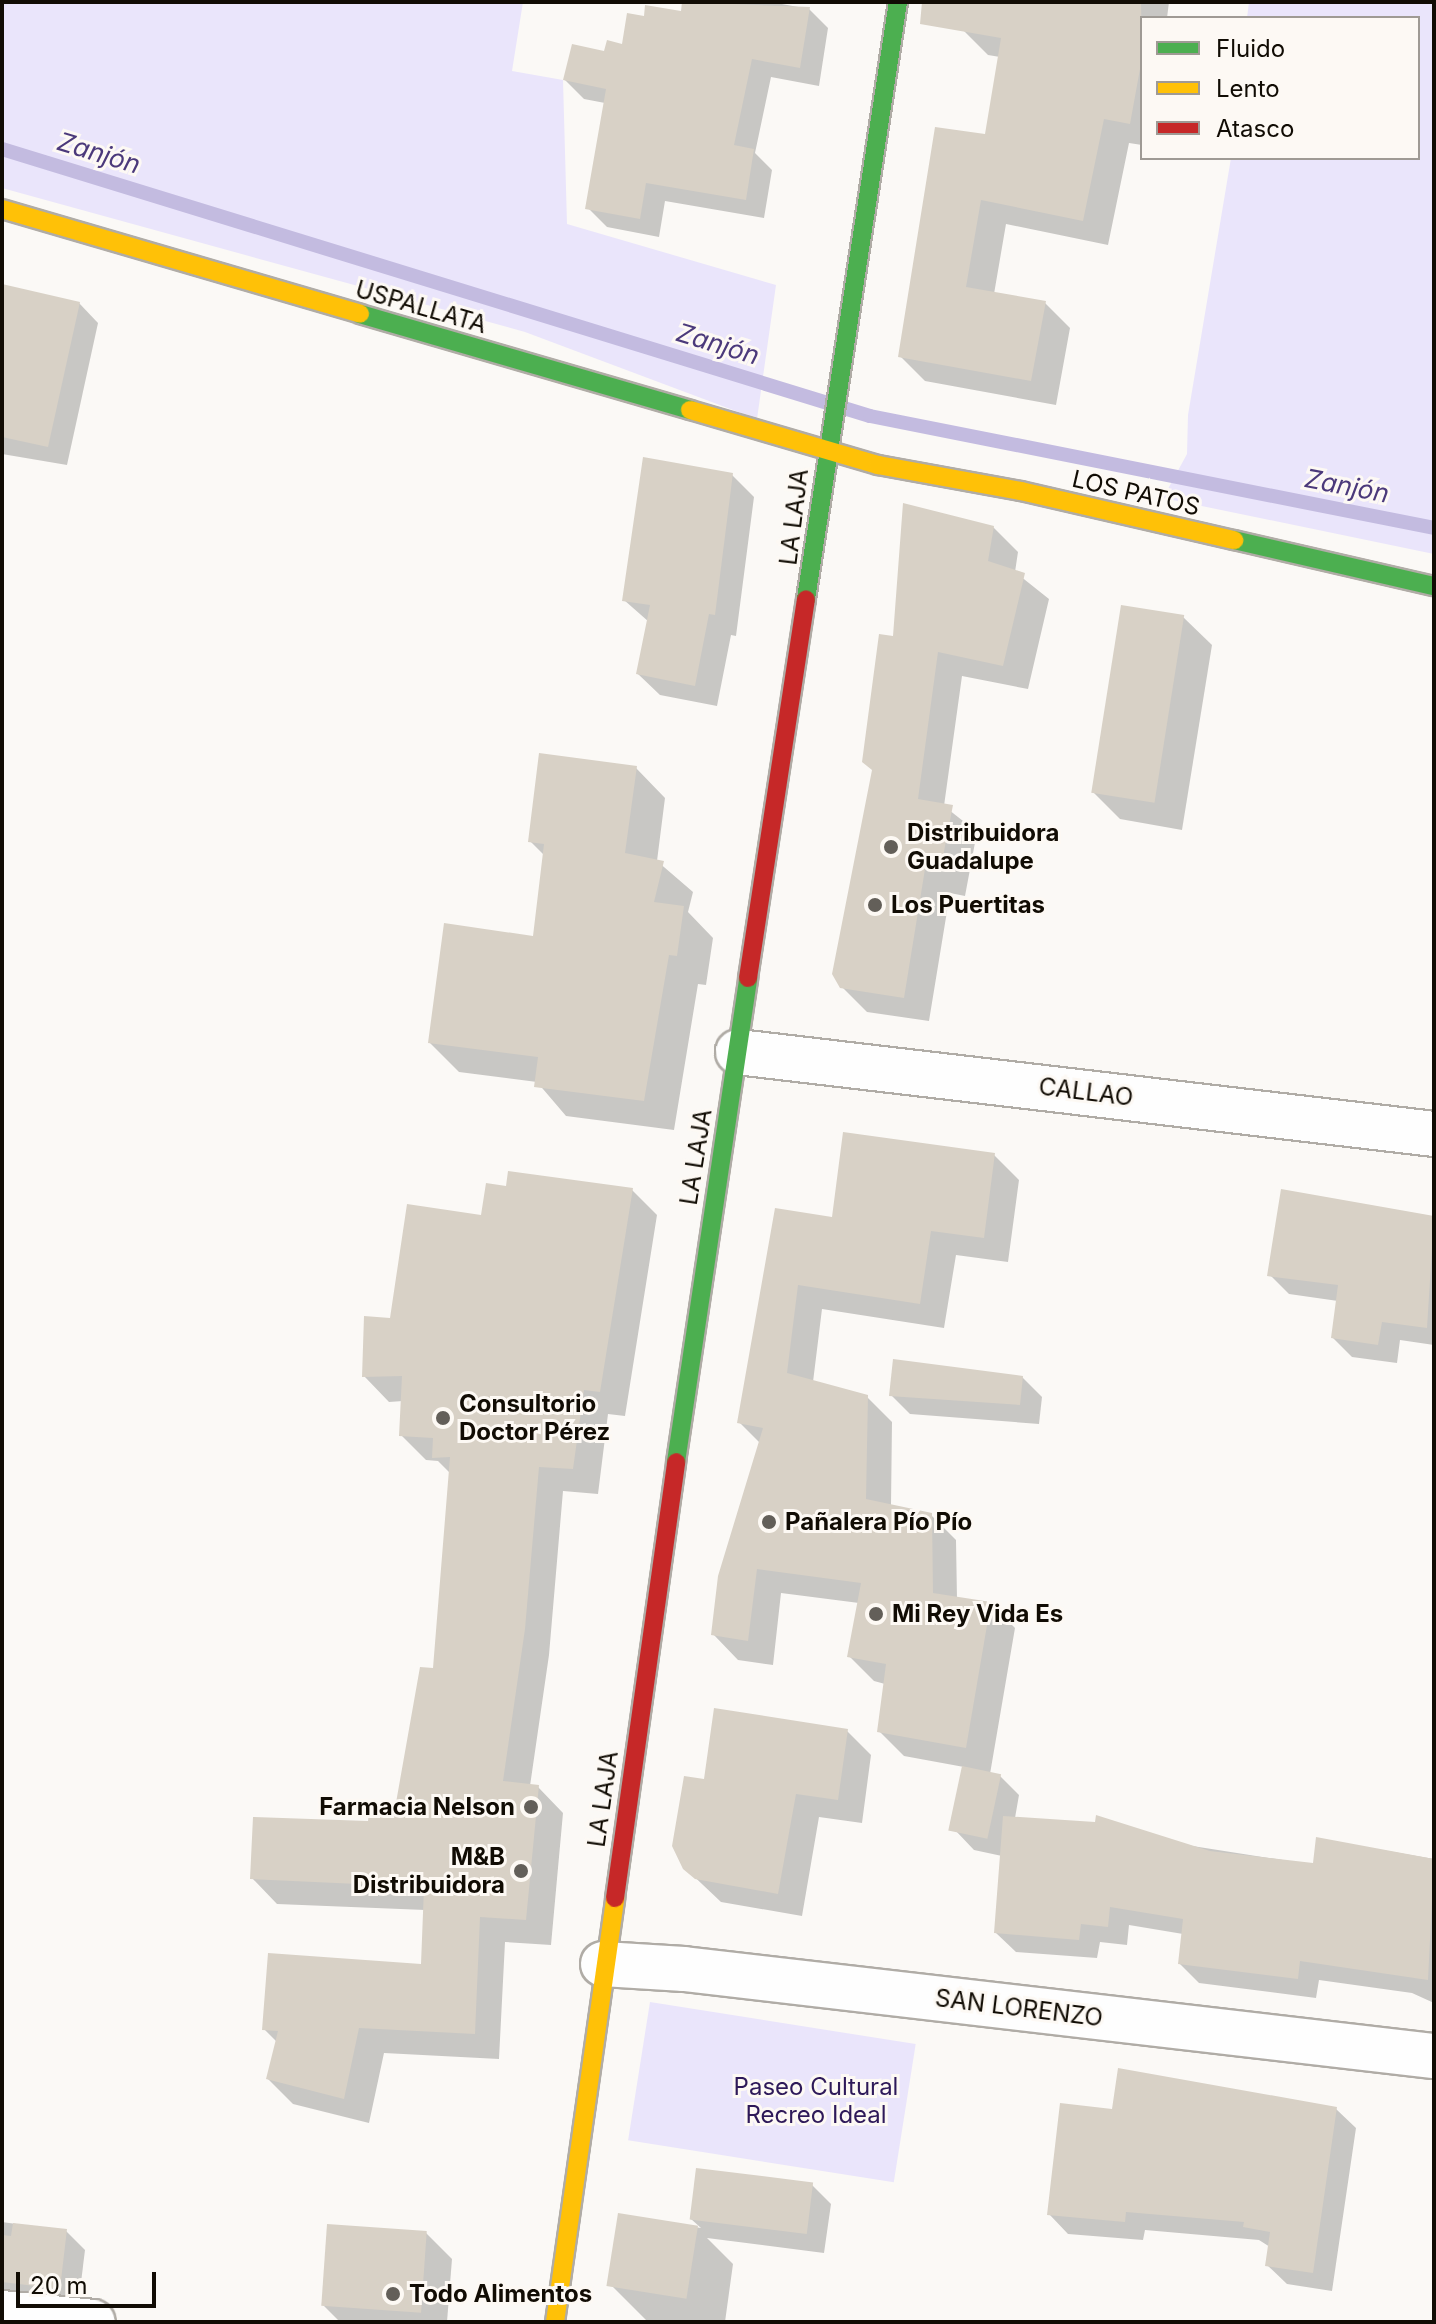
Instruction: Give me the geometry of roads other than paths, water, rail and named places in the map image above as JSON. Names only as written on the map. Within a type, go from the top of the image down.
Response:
[{"type":"main road","name":"LA LAJA","points":[[555,2322],[603,1964],[827,451],[898,2]]},
{"type":"main road","name":"USPALLATA","points":[[2,209],[827,451]]},
{"type":"main road","name":"LOS PATOS","points":[[827,451],[1434,586]]},
{"type":"street","name":"CALLAO","points":[[738,1052],[1434,1134]]},
{"type":"street","name":"SAN LORENZO","points":[[603,1964],[1434,2056]]},
{"type":"street","points":[[2,2313],[93,2322]]},
{"type":"waterway","name":"Zanjón","points":[[2,149],[870,416],[1434,528]]},
{"type":"place","name":"Distribuidora Guadalupe","points":[[891,847]]},
{"type":"place","name":"Los Puertitas","points":[[875,905]]},
{"type":"place","name":"Consultorio Doctor Pérez","points":[[443,1418]]},
{"type":"place","name":"Pañalera Pío Pío","points":[[769,1522]]},
{"type":"place","name":"Mi Rey Vida Es","points":[[876,1614]]},
{"type":"place","name":"Farmacia Nelson","points":[[531,1807]]},
{"type":"place","name":"M&B Distribuidora","points":[[521,1871]]},
{"type":"place","name":"Todo Alimentos","points":[[393,2294]]},
{"type":"park label","name":"Paseo Cultural Recreo Ideal","points":[[816,2101]]}]
